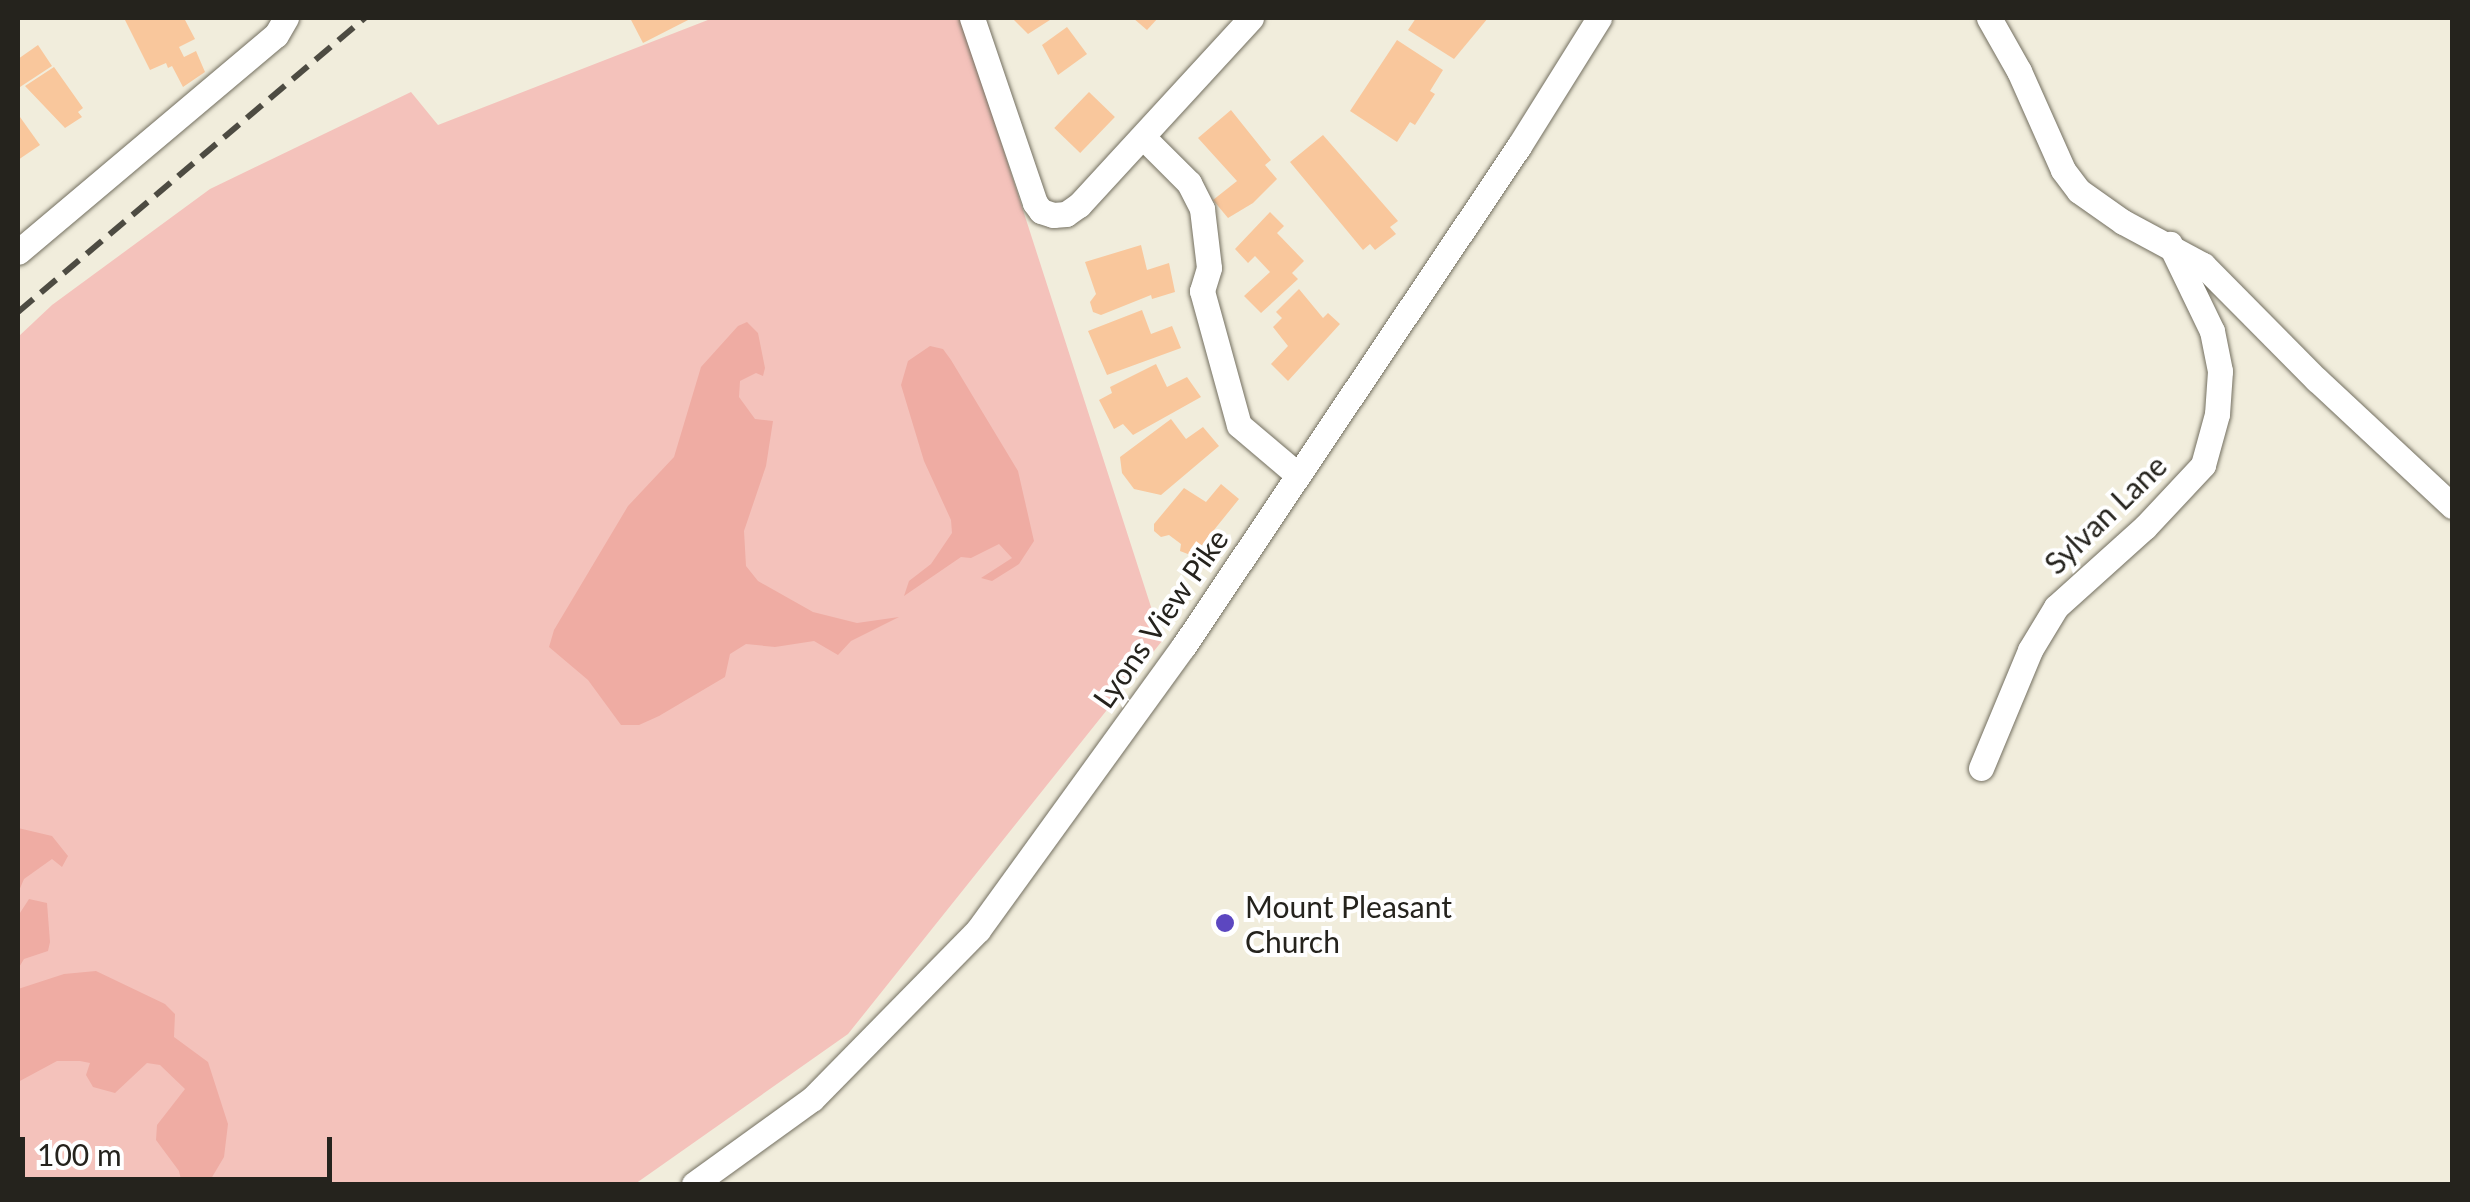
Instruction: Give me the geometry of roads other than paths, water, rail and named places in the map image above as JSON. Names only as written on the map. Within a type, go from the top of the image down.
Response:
[{"type":"street","points":[[18,252],[276,36],[286,18]]},
{"type":"street","points":[[972,18],[1034,203],[1040,211],[1053,214],[1066,214],[1079,205],[1251,18]]},
{"type":"street","name":"Lyons View Pike","points":[[694,1184],[812,1100],[978,930],[1183,647],[1599,18]]},
{"type":"street","points":[[1989,18],[2071,180],[2099,206],[2204,265],[2317,380],[2452,506]]},
{"type":"street","points":[[1144,136],[1189,183],[1202,209],[1209,268],[1202,290],[1239,425],[1298,475]]},
{"type":"street","name":"Sylvan Lane","points":[[1981,768],[2030,650],[2056,608],[2145,527],[2203,465],[2217,414],[2220,372],[2212,332],[2170,244]]},
{"type":"railway","points":[[18,312],[365,18]]},
{"type":"place","name":"Mount Pleasant Church","points":[[1225,923]]}]
